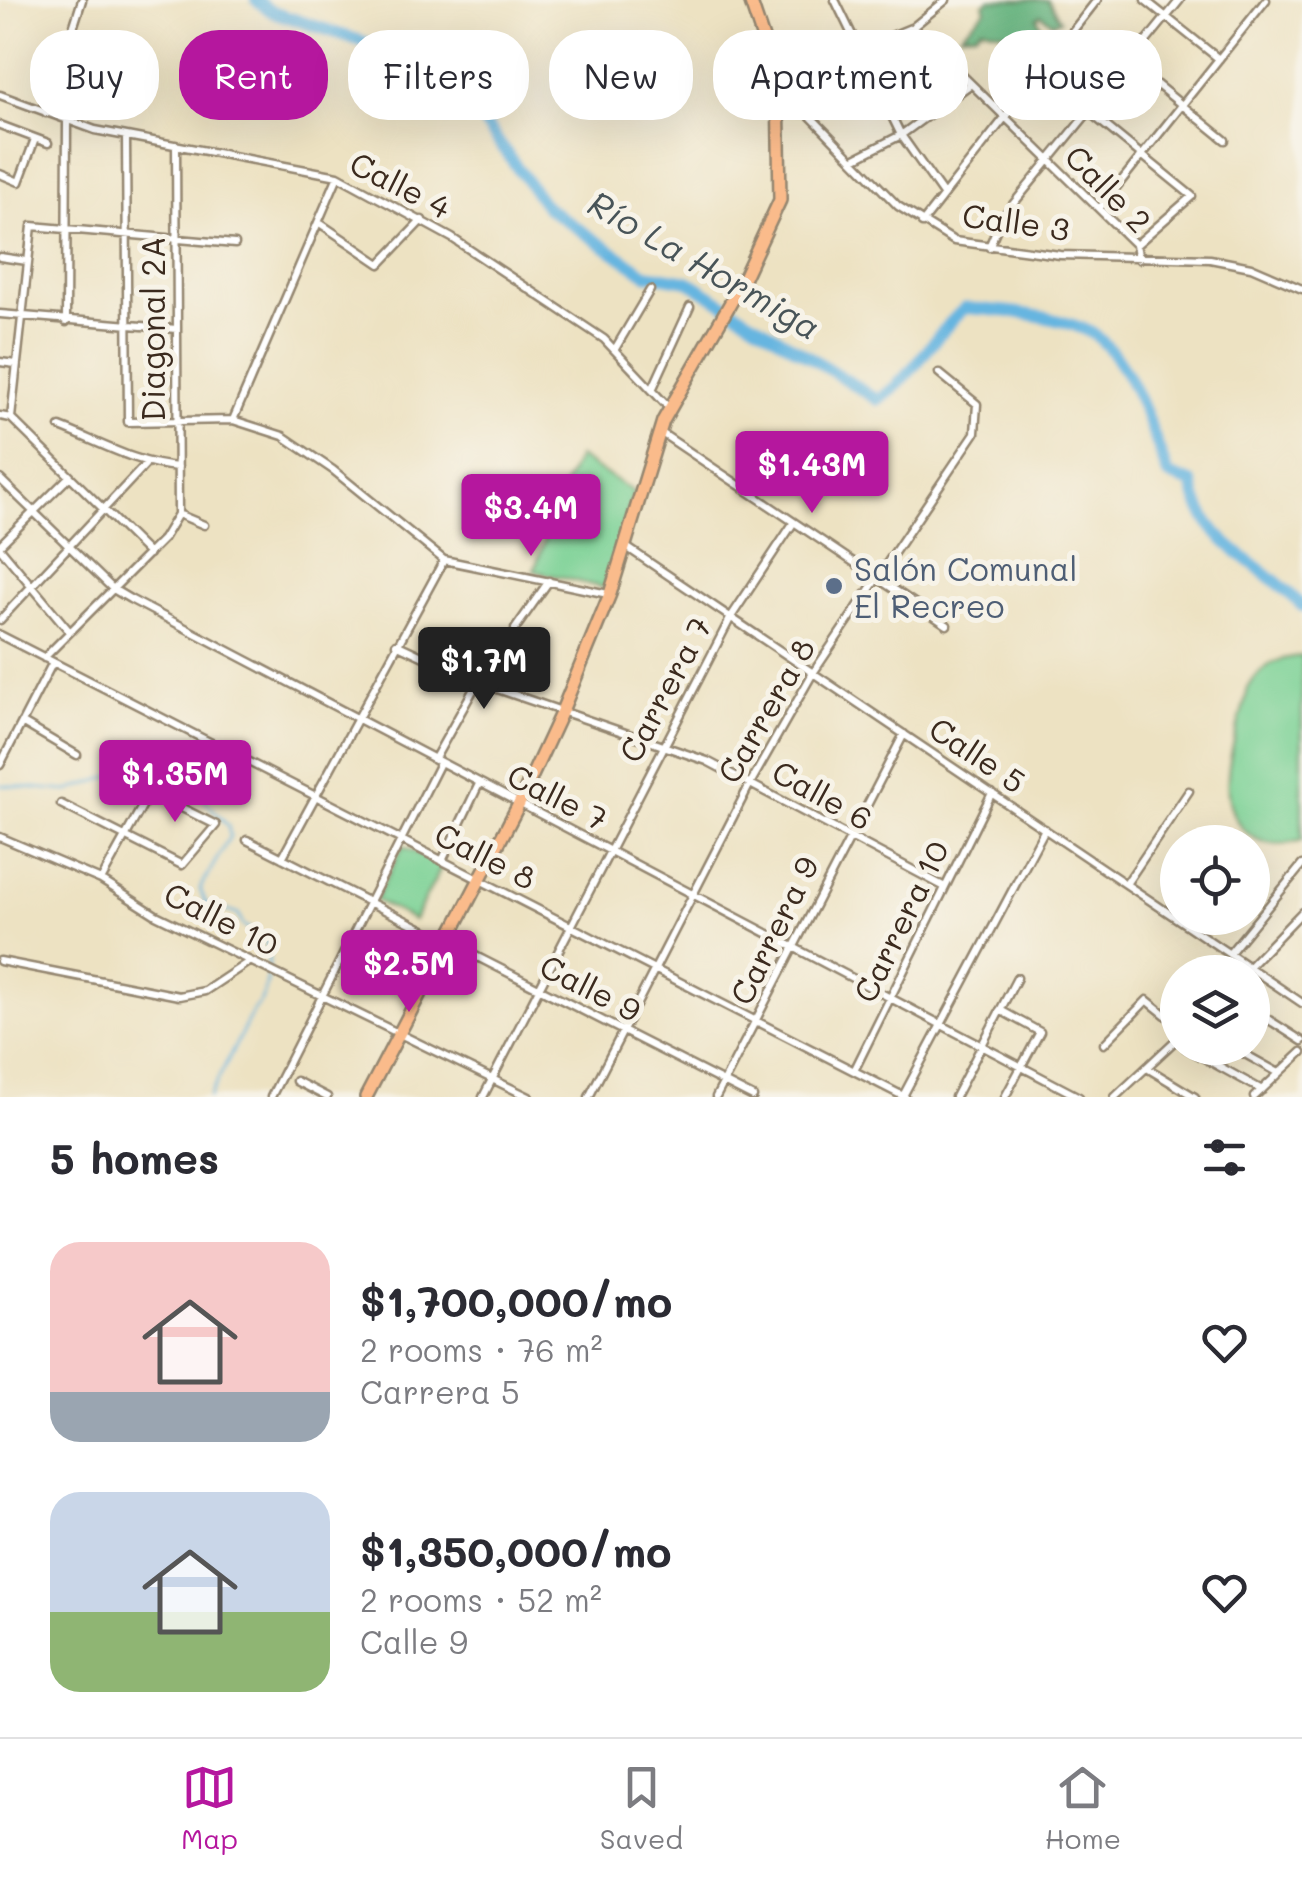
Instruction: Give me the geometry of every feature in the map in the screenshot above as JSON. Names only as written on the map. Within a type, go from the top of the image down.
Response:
[{"type":"main road","points":[[750,0],[760,30]]},
{"type":"main road","points":[[366,1097],[519,804],[562,711],[610,594],[669,408],[738,290],[780,200],[779,120]]},
{"type":"street","points":[[72,30],[82,0]]},
{"type":"street","points":[[835,0],[849,30]]},
{"type":"street","points":[[907,30],[946,0]]},
{"type":"street","points":[[1073,30],[1097,0]]},
{"type":"street","points":[[1146,0],[1219,59]]},
{"type":"street","points":[[1155,30],[1180,0]]},
{"type":"street","points":[[1098,209],[1266,0]]},
{"type":"street","name":"Calle 2","points":[[913,27],[988,100]]},
{"type":"street","points":[[854,159],[901,135],[971,84]]},
{"type":"street","points":[[1162,90],[1225,140]]},
{"type":"street","name":"Calle 4","points":[[0,95],[30,107]]},
{"type":"street","points":[[66,322],[67,120]]},
{"type":"street","name":"Calle 4","points":[[67,120],[126,136],[338,176],[422,220],[615,349],[669,408]]},
{"type":"street","name":"Calle 3","points":[[815,120],[898,206],[954,242],[1139,259],[1210,259],[1251,268],[1302,289]]},
{"type":"street","points":[[893,120],[942,193]]},
{"type":"street","points":[[922,223],[1000,120]]},
{"type":"street","name":"Calle 2","points":[[1009,120],[1136,245],[1139,259]]},
{"type":"street","points":[[988,246],[1001,219],[1085,120]]},
{"type":"street","points":[[1102,120],[1192,196],[1136,245]]},
{"type":"street","points":[[0,125],[48,144]]},
{"type":"street","points":[[126,136],[128,422],[233,420],[283,436],[444,560],[610,594]]},
{"type":"street","points":[[0,174],[19,182],[36,139]]},
{"type":"street","name":"Diagonal 2A","points":[[176,145],[178,514]]},
{"type":"street","points":[[233,420],[321,224],[338,176]]},
{"type":"street","points":[[321,224],[380,264],[422,220]]},
{"type":"street","points":[[10,418],[32,226],[235,244]]},
{"type":"street","points":[[0,258],[26,262]]},
{"type":"street","points":[[615,349],[650,290]]},
{"type":"street","points":[[652,390],[690,307]]},
{"type":"street","points":[[0,314],[177,329]]},
{"type":"street","points":[[0,362],[16,364]]},
{"type":"street","name":"Carrera 8","points":[[589,1097],[751,782],[813,672],[975,433],[977,404],[939,373]]},
{"type":"street","points":[[0,416],[10,418],[149,554]]},
{"type":"street","points":[[60,427],[120,450],[145,465],[178,467]]},
{"type":"street","points":[[660,432],[947,626]]},
{"type":"street","points":[[0,620],[145,465]]},
{"type":"street","points":[[70,476],[0,546],[70,632]]},
{"type":"street","name":"Calle 7","points":[[0,479],[114,589],[356,720],[1078,1097]]},
{"type":"street","points":[[44,658],[149,554],[174,526],[178,514],[198,519],[204,526]]},
{"type":"street","name":"Carrera 7","points":[[482,1097],[731,617],[792,524]]},
{"type":"street","name":"Calle 5","points":[[625,546],[1229,954]]},
{"type":"street","points":[[282,858],[444,560]]},
{"type":"street","points":[[515,629],[549,582]]},
{"type":"street","name":"Calle 8","points":[[0,634],[903,1097]]},
{"type":"street","name":"Calle 6","points":[[396,644],[480,684],[664,744],[751,782],[943,886]]},
{"type":"street","points":[[270,1097],[499,644]]},
{"type":"street","points":[[0,765],[53,662]]},
{"type":"street","points":[[23,723],[77,755]]},
{"type":"street","name":"Carrera 9","points":[[716,1097],[904,734]]},
{"type":"street","points":[[442,861],[479,784]]},
{"type":"street","points":[[1126,884],[1189,791]]},
{"type":"street","points":[[61,804],[126,836],[182,865],[216,825],[150,792],[126,836],[101,880]]},
{"type":"street","name":"Carrera 10","points":[[854,1071],[992,793]]},
{"type":"street","points":[[903,1097],[1045,829]]},
{"type":"street","name":"Calle 10","points":[[0,836],[101,880],[156,915],[401,1031],[529,1097]]},
{"type":"street","name":"Calle 9","points":[[246,840],[752,1097]]},
{"type":"street","points":[[1229,954],[1302,865]]},
{"type":"street","points":[[1261,955],[1302,912]]},
{"type":"street","points":[[0,961],[178,996],[206,991],[250,961]]},
{"type":"street","points":[[955,1097],[1018,978]]},
{"type":"street","name":"Calle 5","points":[[1270,983],[1302,1002]]},
{"type":"street","points":[[1104,1044],[1147,1000],[1160,1010]]},
{"type":"street","points":[[1000,1010],[1040,1032],[1005,1097]]},
{"type":"street","points":[[1270,1020],[1302,1040]]},
{"type":"street","points":[[1254,1097],[1302,1052]]},
{"type":"street","points":[[1115,1097],[1160,1056]]},
{"type":"street","points":[[1217,1065],[1262,1090]]},
{"type":"street","points":[[1263,1065],[1279,1074]]},
{"type":"street","points":[[1147,1068],[1195,1097]]},
{"type":"street","points":[[296,1082],[327,1097]]},
{"type":"green space","points":[[989,0],[1048,0],[1060,20],[1053,23],[1041,15],[1037,18],[1042,28],[982,27],[968,34],[965,30],[986,10],[984,4]]},
{"type":"green space","points":[[578,457],[634,492],[604,588],[534,571],[562,489]]},
{"type":"green space","points":[[1302,656],[1302,840],[1282,844],[1270,843],[1270,825],[1241,825],[1230,804],[1228,786],[1233,745],[1248,688],[1270,664]]},
{"type":"green space","points":[[403,846],[442,866],[414,920],[375,900]]},
{"type":"waterway","name":"Río La Hormiga","points":[[256,0],[272,12],[367,43],[420,66],[475,110],[546,207],[646,274],[688,281],[878,400],[902,380],[965,308],[1042,317],[1086,330],[1101,340],[1126,373],[1147,416],[1168,475],[1192,483],[1199,505],[1222,539],[1302,606]]},
{"type":"waterway","points":[[0,785],[68,791],[146,764],[172,764],[228,826],[230,836],[200,889],[206,904],[238,914],[243,925],[265,938],[268,976],[263,995],[209,1097]]},
{"type":"place","name":"Salón Comunal El Recreo","points":[[834,586]]}]
